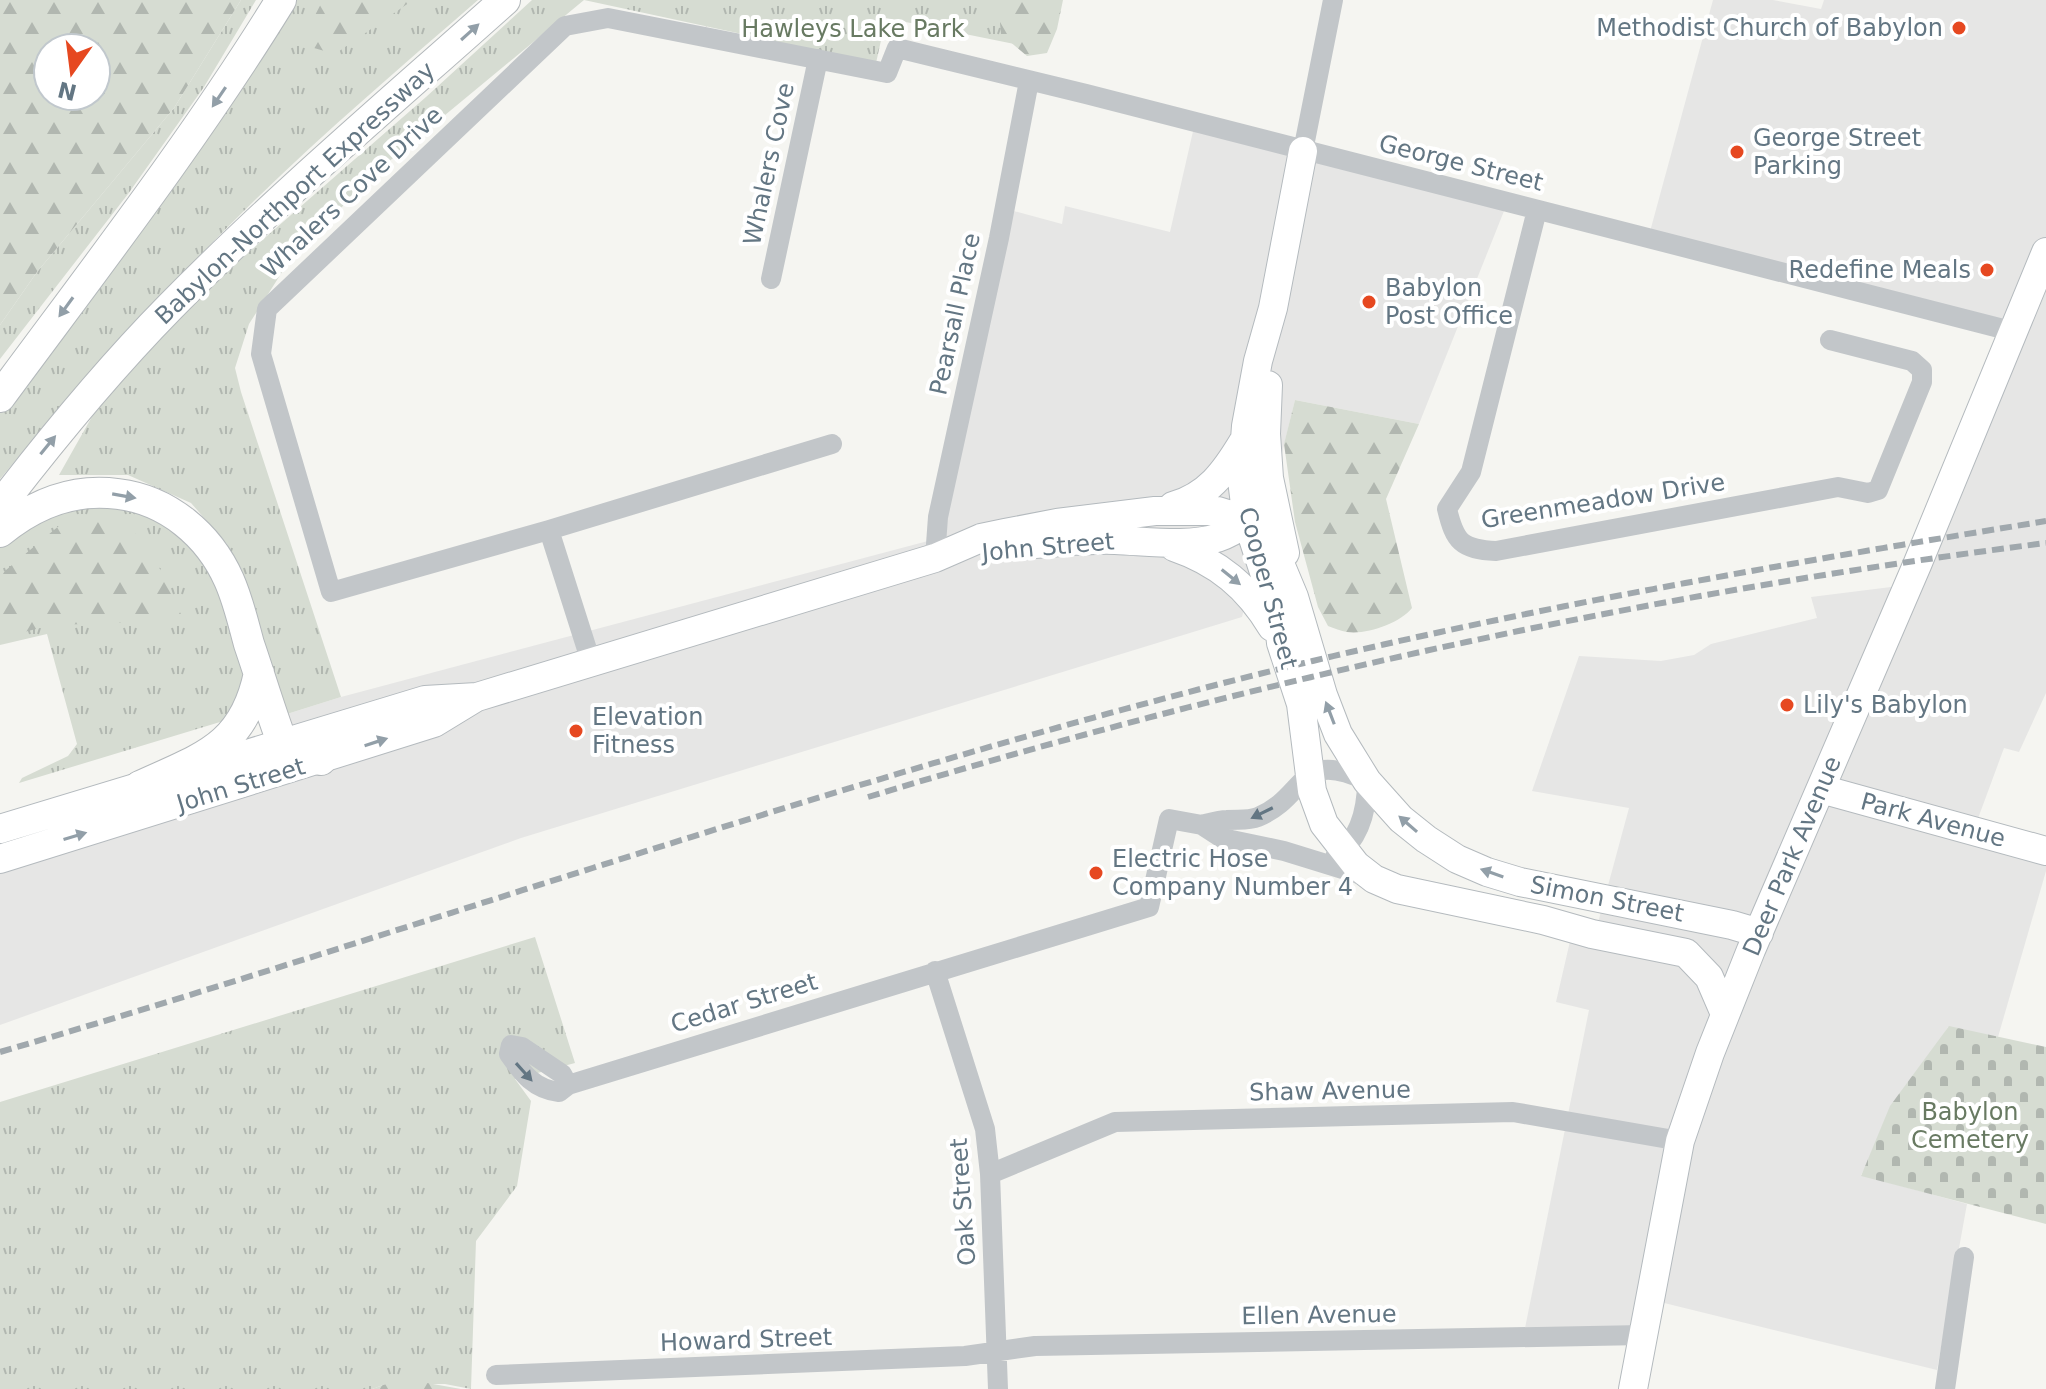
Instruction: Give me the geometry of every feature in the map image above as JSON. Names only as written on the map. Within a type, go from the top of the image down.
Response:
[{"type":"main road","points":[[0,397],[180,152],[281,0]]},
{"type":"main road","name":"Babylon-Northport Expressway","points":[[0,506],[87,398],[170,307],[278,202],[505,0]]},
{"type":"main road","name":"Cooper Street","points":[[1303,151],[1273,308],[1258,361],[1243,441],[1242,489],[1247,520],[1278,615],[1281,643],[1303,714],[1312,791],[1332,857],[1374,879]]},
{"type":"main road","name":"Deer Park Avenue","points":[[1633,1389],[1680,1141],[1725,1014],[1917,565],[2046,252]]},
{"type":"main road","name":"Cooper Street","points":[[1273,308],[1267,411],[1269,478],[1294,597]]},
{"type":"main road","name":"John Street","points":[[1155,511],[1191,499],[1212,486],[1243,441]]},
{"type":"main road","points":[[1269,478],[1261,500],[1247,520],[1264,531],[1269,540],[1294,597],[1338,734],[1367,781]]},
{"type":"main road","points":[[0,532],[43,504],[85,493],[130,496],[168,511],[203,539],[222,565],[282,742],[291,750],[321,760]]},
{"type":"main road","name":"John Street","points":[[0,829],[425,700],[477,697],[935,558],[981,538],[1057,523],[1155,511],[1218,511],[1247,520]]},
{"type":"main road","name":"John Street","points":[[935,558],[1061,542],[1193,543],[1215,540],[1247,520]]},
{"type":"main road","name":"John Street","points":[[1162,543],[1207,561],[1232,577],[1253,598],[1281,643]]},
{"type":"main road","points":[[140,786],[205,756],[226,740],[251,707],[259,673]]},
{"type":"main road","name":"John Street","points":[[0,859],[434,723],[477,697]]},
{"type":"main road","name":"Simon Street","points":[[1367,781],[1401,819],[1426,839],[1457,859],[1487,872],[1520,882],[1732,925],[1755,942]]},
{"type":"main road","name":"Park Avenue","points":[[1821,789],[2046,851]]},
{"type":"main road","name":"Simon Street","points":[[1374,879],[1424,897],[1686,953],[1709,977],[1725,1014]]},
{"type":"main road","name":"Simon Street","points":[[1543,920],[1595,920],[1755,942]]},
{"type":"street","name":"Cooper Street","points":[[1303,151],[1333,0]]},
{"type":"street","name":"Whalers Cove Drive","points":[[832,444],[331,592],[261,354],[267,309],[565,26],[608,18],[887,73],[897,48]]},
{"type":"street","name":"George Street","points":[[897,48],[2011,331]]},
{"type":"street","name":"Whalers Cove","points":[[771,279],[818,59]]},
{"type":"street","name":"Pearsall Place","points":[[935,558],[938,517],[999,238],[1029,81]]},
{"type":"street","name":"Greenmeadow Drive","points":[[1537,210],[1471,472],[1447,509],[1458,541],[1467,547],[1496,551],[1838,487],[1868,493],[1878,490],[1922,382],[1922,370],[1912,361],[1830,340]]},
{"type":"street","points":[[549,530],[591,662]]},
{"type":"street","points":[[935,971],[1149,907],[1169,819],[1202,825],[1222,838],[1332,857],[1359,828],[1364,813],[1367,781],[1333,769],[1318,770],[1269,811],[1254,818],[1202,825]]},
{"type":"street","name":"Cedar Street","points":[[568,1085],[935,971]]},
{"type":"street","name":"Oak Street","points":[[935,971],[985,1129],[990,1174],[998,1389]]},
{"type":"street","name":"Shaw Avenue","points":[[990,1174],[1115,1122],[1513,1112],[1680,1141]]},
{"type":"street","points":[[1945,1389],[1964,1257]]},
{"type":"street","name":"Ellen Avenue","points":[[997,1354],[1035,1346],[1643,1335]]},
{"type":"street","name":"Howard Street","points":[[496,1375],[664,1379],[997,1354]]},
{"type":"shaded area","points":[[1713,0],[1773,0],[1821,9],[1824,0],[2046,0],[2046,693],[2019,752],[2004,748],[1973,832],[2046,853],[2046,871],[1998,1037],[1948,1027],[1861,1175],[1967,1204],[1937,1370],[1652,1300],[1645,1335],[1522,1343],[1589,1010],[1556,1002],[1571,937],[1593,941],[1629,808],[1532,791],[1579,656],[1661,661],[1694,655],[1711,644],[1817,618],[1811,597],[1899,586],[2007,332],[1648,239]]},
{"type":"shaded area","points":[[1194,127],[1510,196],[1419,424],[1295,400],[1242,617],[521,838],[0,1025],[0,869],[308,778],[287,714],[943,537],[1010,210],[1062,224],[1065,206],[1170,232]]},
{"type":"green space","points":[[0,0],[241,0],[174,108],[37,272],[0,325]]},
{"type":"green space","points":[[241,0],[256,0],[204,87],[128,194],[0,359],[0,325],[37,272],[174,108]]},
{"type":"green space","points":[[294,0],[478,0],[337,123],[222,233],[124,336],[0,479],[0,409]]},
{"type":"green space","points":[[323,0],[413,0],[335,54],[300,44]]},
{"type":"green space","points":[[532,0],[584,0],[369,178],[284,269],[249,324],[235,368],[341,697],[287,714],[227,544],[191,503],[128,475],[59,475],[107,390],[236,263]]},
{"type":"green space","name":"Hawleys Lake Park","points":[[584,0],[1058,0],[1044,50],[886,18],[876,63]]},
{"type":"green space","points":[[998,0],[1063,0],[1057,29],[1047,53],[1027,56],[1001,34]]},
{"type":"green space","points":[[1295,400],[1419,424],[1386,499],[1412,608],[1382,627],[1364,632],[1340,630],[1328,626],[1318,607],[1295,522],[1284,444]]},
{"type":"green space","points":[[82,498],[155,513],[208,561],[245,661],[245,696],[230,719],[19,783],[22,778],[68,756],[77,744],[47,634],[0,645],[0,542]]},
{"type":"green space","points":[[72,515],[134,532],[162,572],[184,621],[52,625],[0,638],[0,575]]},
{"type":"green space","points":[[535,937],[575,1063],[515,1079],[531,1101],[517,1186],[476,1241],[471,1389],[445,1384],[386,1384],[372,1389],[0,1389],[0,1102]]},
{"type":"green space","name":"Babylon Cemetery","points":[[1949,1026],[2046,1047],[2046,1224],[1861,1176],[1890,1106]]},
{"type":"green space","points":[[416,1381],[461,1389],[372,1389],[386,1384]]},
{"type":"railway","points":[[0,1052],[876,780],[1170,697],[1278,669],[1496,620],[1716,577],[2046,521]]},
{"type":"railway","points":[[868,797],[1158,715],[1451,645],[1747,588],[2046,543]]},
{"type":"place","name":"Methodist Church of Babylon","points":[[1959,28]]},
{"type":"place","name":"George Street Parking","points":[[1737,152]]},
{"type":"place","name":"Redefine Meals","points":[[1987,270]]},
{"type":"place","name":"Babylon Post Office","points":[[1369,302]]},
{"type":"place","name":"Lily's Babylon","points":[[1787,705]]},
{"type":"place","name":"Elevation Fitness","points":[[576,731]]},
{"type":"place","name":"Electric Hose Company Number 4","points":[[1096,873]]}]
